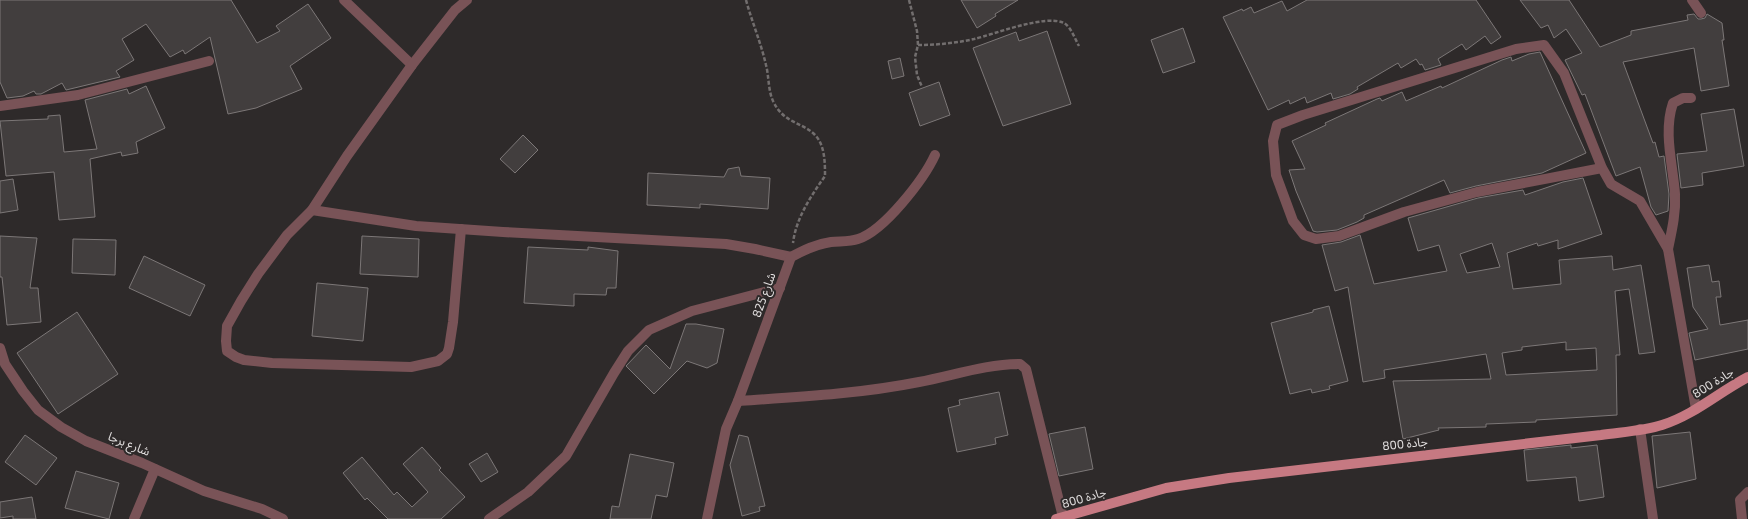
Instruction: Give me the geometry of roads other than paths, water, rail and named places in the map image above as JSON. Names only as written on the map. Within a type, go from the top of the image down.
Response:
[{"type":"main road","name":"جادة 800","points":[[1060,518],[1166,488],[1229,478],[1602,435],[1640,429],[1662,424],[1696,409],[1733,384],[1748,377]]},
{"type":"street","points":[[344,0],[412,65]]},
{"type":"street","points":[[461,229],[450,342],[447,354],[438,361],[411,367],[272,363],[236,358],[229,353],[226,348],[227,326],[271,254],[287,235],[312,210],[347,156],[412,65],[455,10],[468,0]]},
{"type":"street","points":[[1692,0],[1701,12]]},
{"type":"street","points":[[1602,168],[1477,192],[1404,212],[1339,236],[1316,239],[1304,235],[1293,221],[1276,175],[1273,141],[1277,125],[1304,115],[1516,49],[1544,45],[1564,73],[1602,168],[1611,184],[1640,201],[1668,249],[1696,409]]},
{"type":"street","points":[[0,106],[78,95],[209,61]]},
{"type":"street","points":[[1668,249],[1675,218],[1669,142],[1670,116],[1673,103],[1683,98],[1690,98]]},
{"type":"street","points":[[312,210],[416,226],[726,244],[791,257],[808,248],[830,242],[854,240],[868,234],[883,223],[903,201],[923,176],[936,155]]},
{"type":"street","name":"شارع 825","points":[[707,519],[726,429],[738,401],[791,257]]},
{"type":"street","points":[[489,519],[528,492],[566,456],[628,351],[649,330],[692,311],[780,288]]},
{"type":"street","name":"شارع برجا","points":[[0,348],[2,365],[38,410],[61,427],[86,440],[204,491],[262,509],[283,519]]},
{"type":"street","points":[[738,401],[828,395],[918,382],[982,368],[1020,364],[1024,366],[1028,374],[1060,518]]},
{"type":"street","points":[[1640,429],[1653,519]]},
{"type":"street","points":[[134,519],[155,469]]},
{"type":"street","points":[[1742,519],[1740,500],[1748,492]]}]
